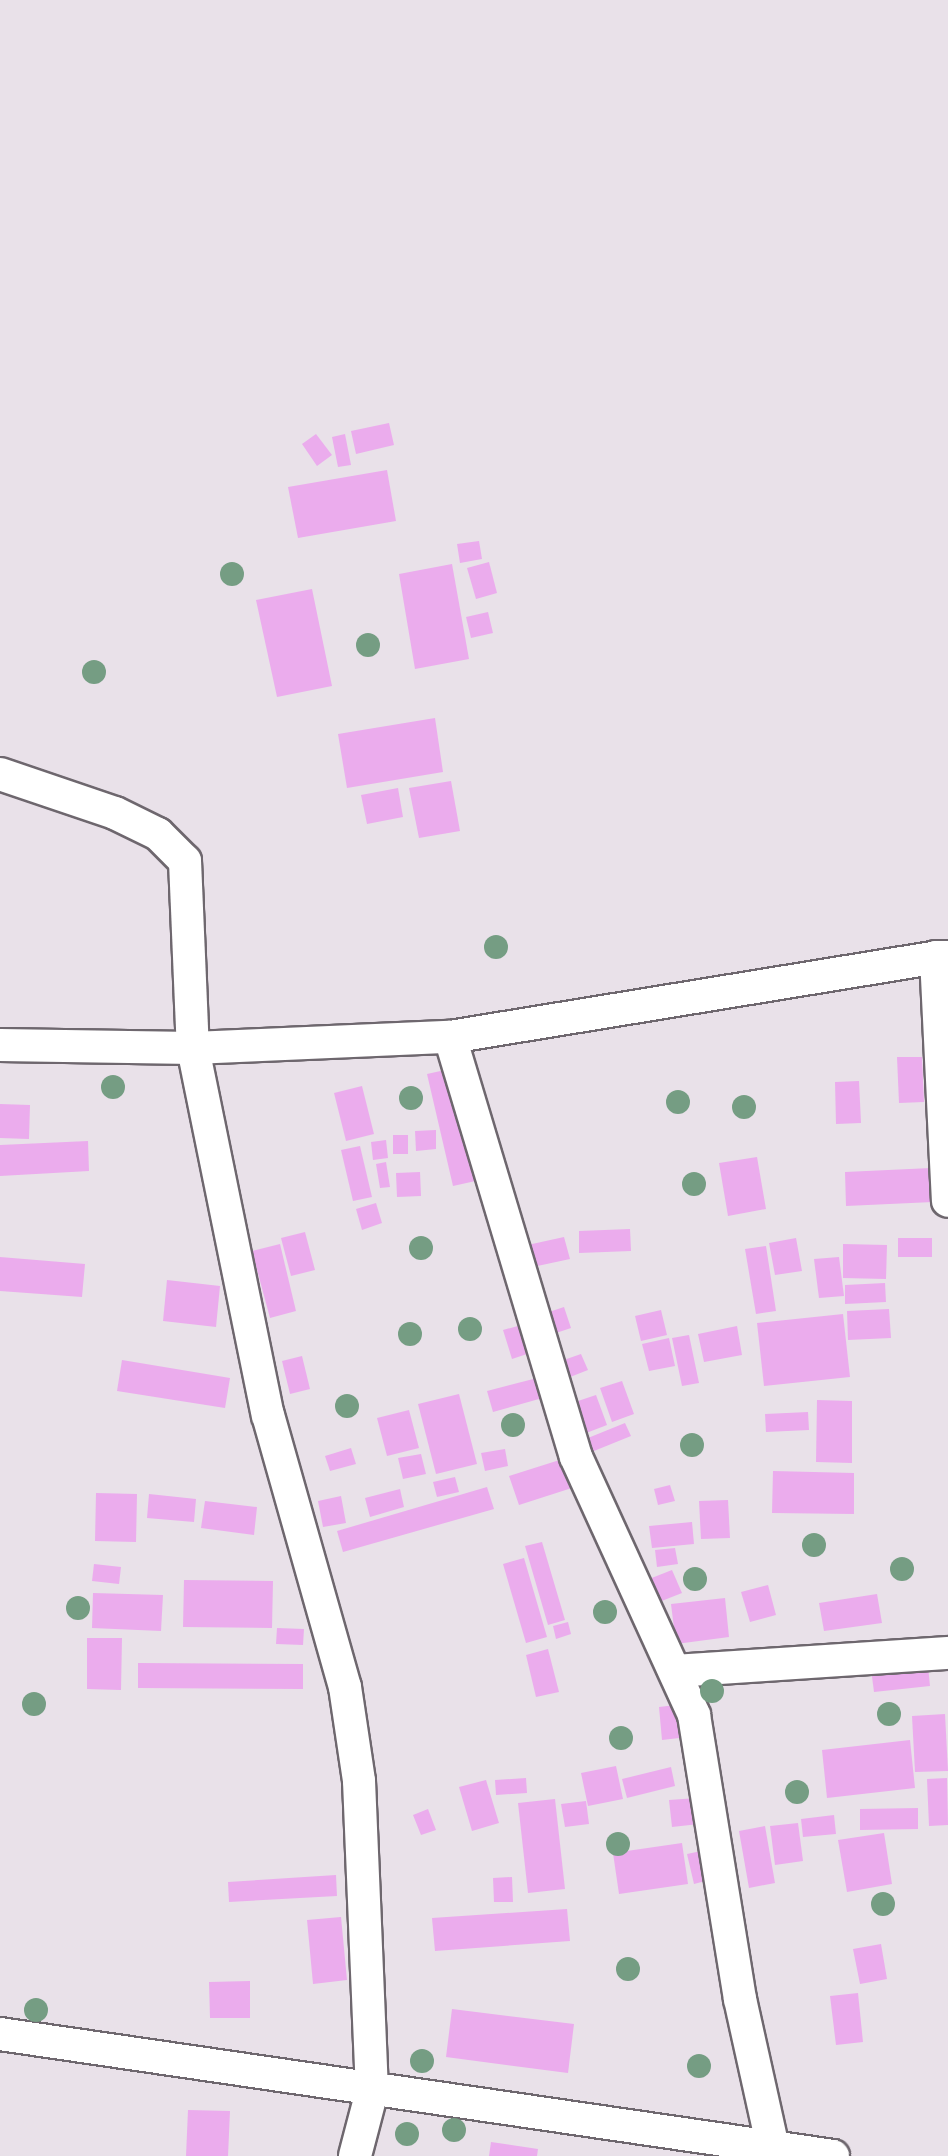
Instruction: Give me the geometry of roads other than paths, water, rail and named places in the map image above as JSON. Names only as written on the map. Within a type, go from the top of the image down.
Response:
[{"type":"street","points":[[0,774],[115,813],[158,834],[185,861],[193,1048],[268,1415],[345,1687],[359,1781],[372,2091],[355,2156]]},
{"type":"street","points":[[0,1045],[193,1048],[450,1037],[942,957],[948,1201]]},
{"type":"street","points":[[450,1037],[576,1457],[694,1715],[740,1999],[774,2152]]},
{"type":"street","points":[[675,1671],[948,1653]]},
{"type":"street","points":[[0,2034],[774,2152],[833,2156]]}]
